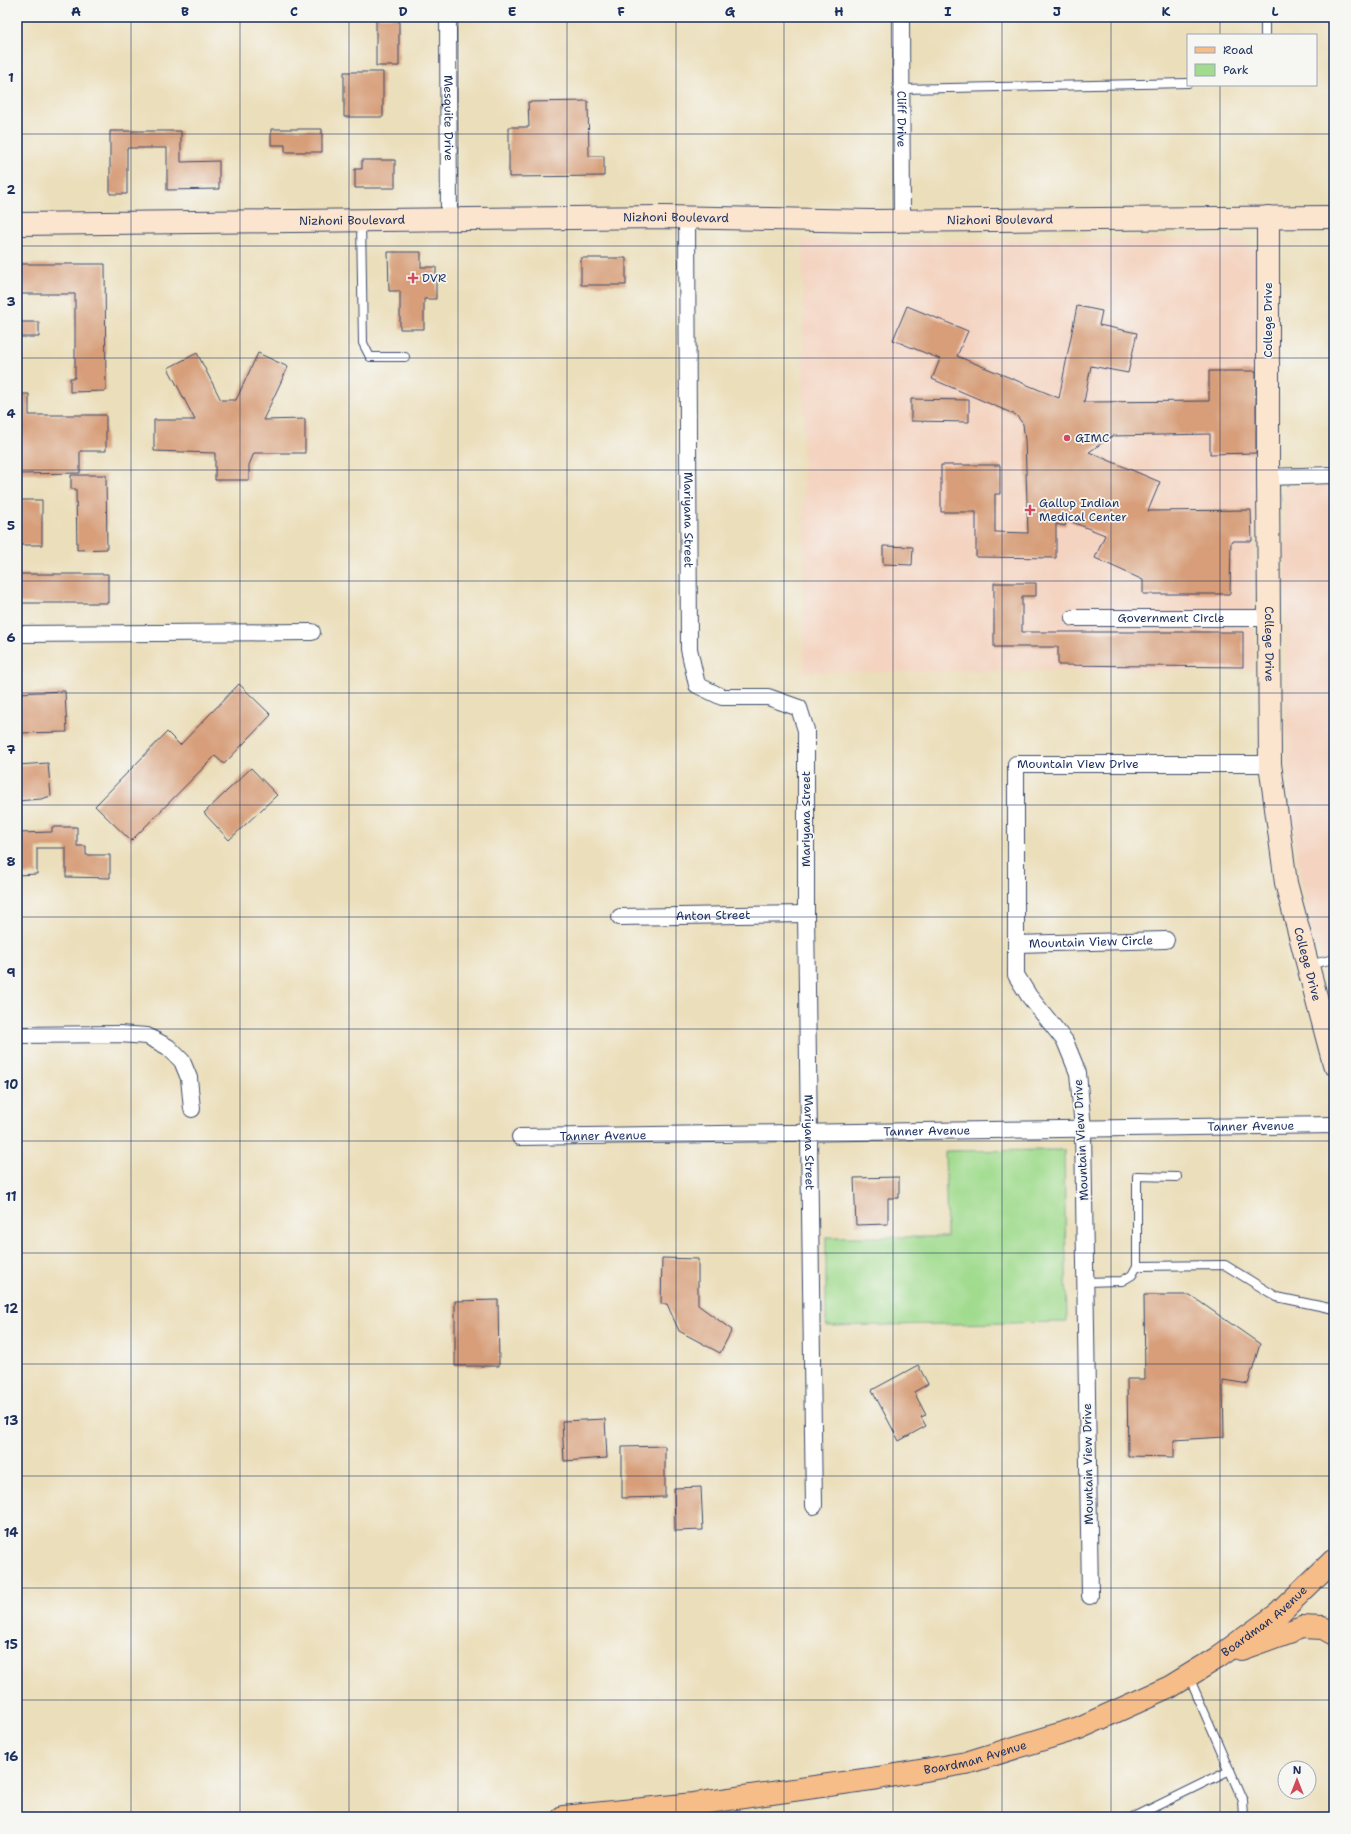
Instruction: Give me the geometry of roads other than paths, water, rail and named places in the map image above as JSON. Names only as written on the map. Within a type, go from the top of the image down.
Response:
[{"type":"main road","name":"Nizhoni Boulevard","points":[[17,224],[687,217],[902,221],[1334,217]]},
{"type":"main road","name":"College Drive","points":[[1268,217],[1270,764],[1286,883],[1334,1064]]},
{"type":"main road","name":"Boardman Avenue","points":[[563,1817],[694,1804],[878,1778],[966,1763],[1079,1728],[1170,1687],[1188,1674],[1217,1658],[1278,1614],[1334,1560]]},
{"type":"main road","points":[[1217,1658],[1302,1627],[1323,1628],[1334,1634]]},
{"type":"street","name":"Mesquite Drive","points":[[448,17],[449,219]]},
{"type":"street","name":"Cliff Drive","points":[[902,17],[902,221]]},
{"type":"street","name":"Mariyana Street","points":[[687,217],[689,649],[697,685],[722,697],[768,697],[799,708],[806,730],[806,914],[814,1506]]},
{"type":"street","points":[[1268,477],[1334,475]]},
{"type":"street","name":"Government Circle","points":[[1073,618],[1270,618]]},
{"type":"street","points":[[17,634],[312,632]]},
{"type":"street","name":"Mountain View Drive","points":[[1090,1596],[1083,1128],[1078,1073],[1065,1041],[1028,996],[1016,975],[1016,764],[1270,764]]},
{"type":"street","name":"Anton Street","points":[[620,916],[806,914]]},
{"type":"street","name":"Mountain View Circle","points":[[1016,944],[1166,940]]},
{"type":"street","points":[[17,1035],[119,1034],[147,1036],[168,1047],[182,1061],[189,1078],[192,1109]]},
{"type":"street","name":"Tanner Avenue","points":[[520,1136],[1334,1125]]},
{"type":"lane","points":[[1265,17],[1265,34]]},
{"type":"lane","points":[[901,90],[1187,83]]},
{"type":"lane","points":[[361,220],[363,343],[370,357],[405,357]]},
{"type":"lane","points":[[1307,966],[1334,959]]},
{"type":"lane","points":[[1085,1282],[1122,1281],[1132,1275],[1137,1266],[1137,1176],[1177,1177]]},
{"type":"lane","points":[[1137,1266],[1225,1265],[1277,1297],[1334,1309]]},
{"type":"lane","points":[[1188,1674],[1243,1801],[1244,1817]]},
{"type":"lane","points":[[1134,1817],[1230,1770]]},
{"type":"place","name":"DVR","points":[[413,278]]},
{"type":"place","name":"GIMC","points":[[1067,438]]},
{"type":"place","name":"Gallup Indian Medical Center","points":[[1030,510]]}]
